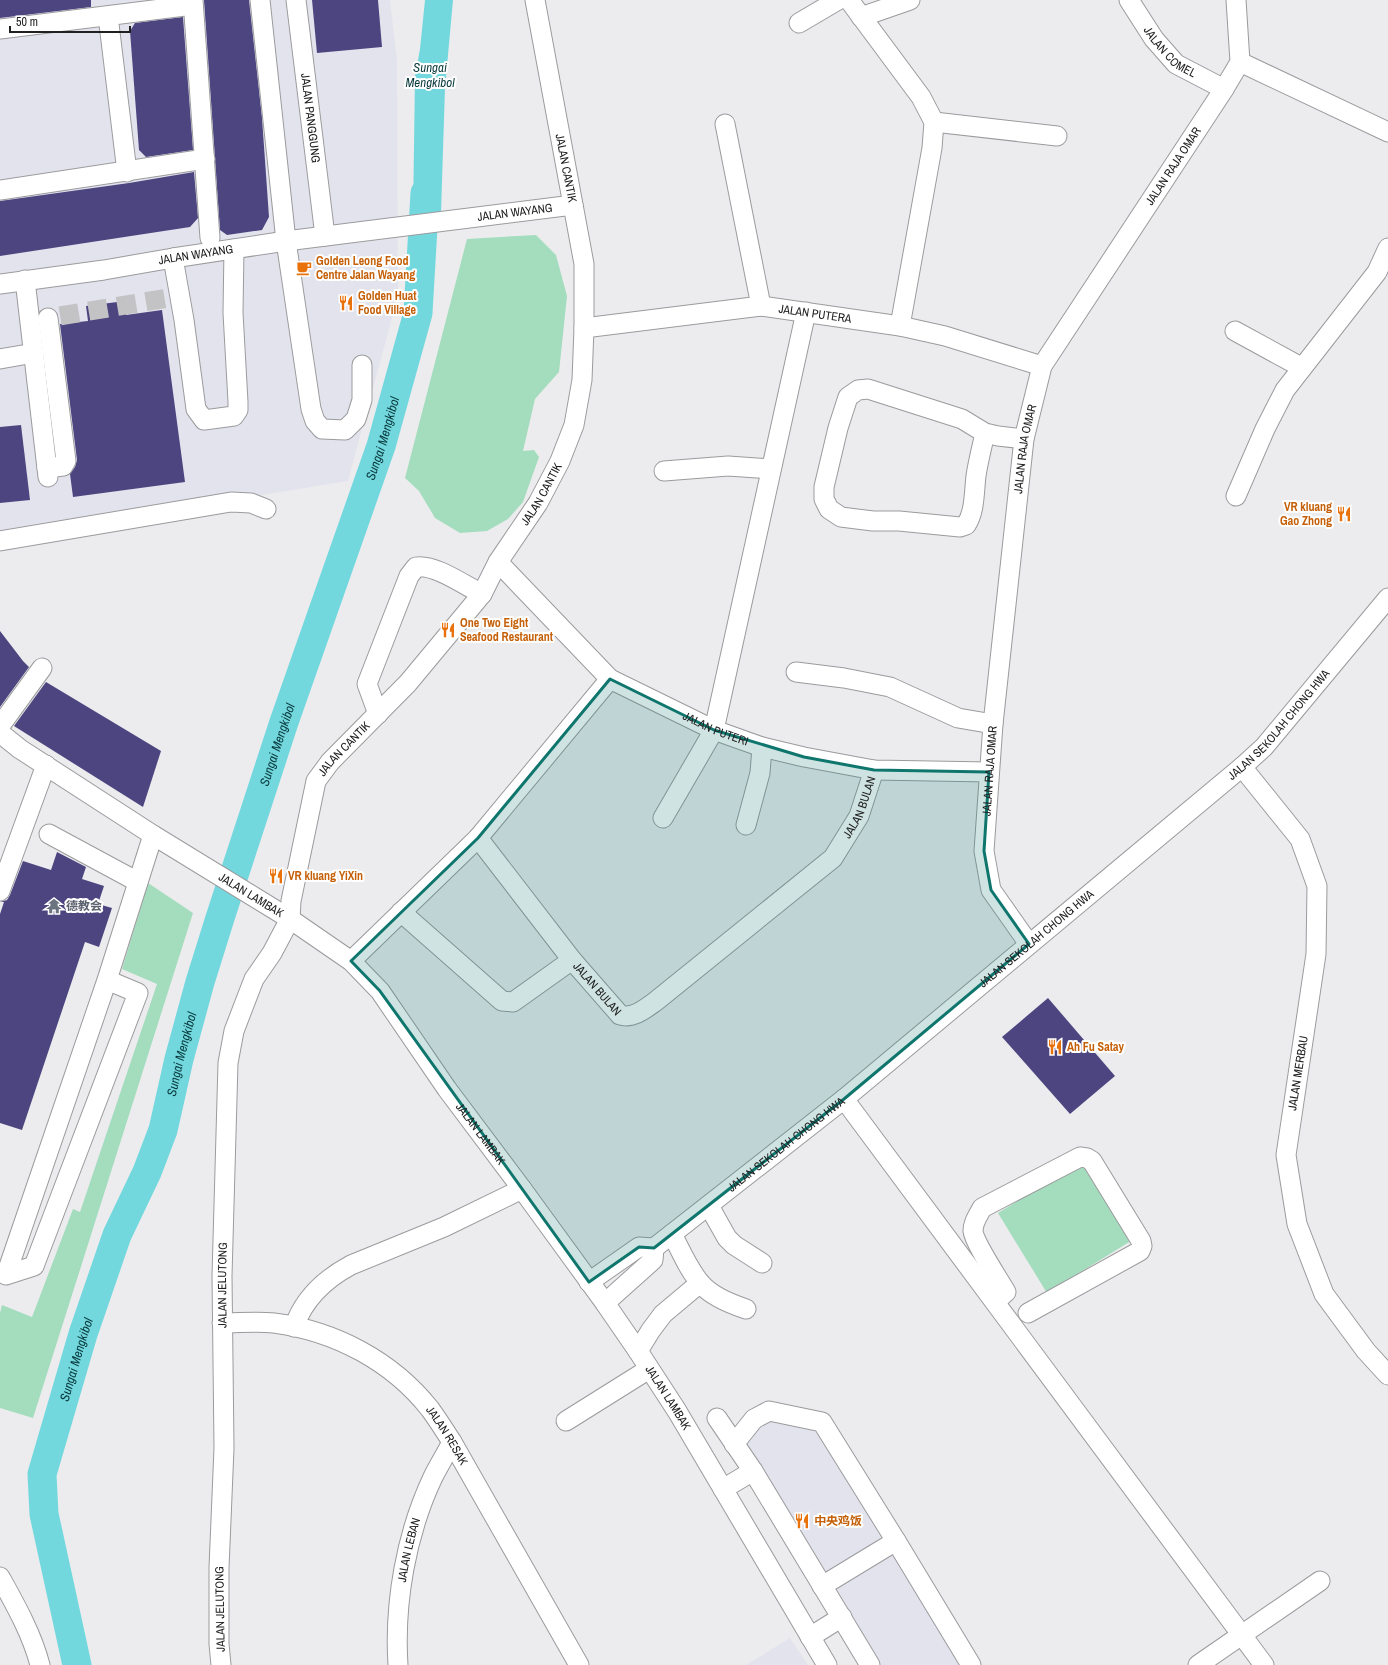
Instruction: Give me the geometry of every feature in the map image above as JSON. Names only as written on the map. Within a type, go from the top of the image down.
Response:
[{"type":"street","points":[[260,0],[286,241],[312,409],[315,421],[322,429],[345,430],[356,419],[362,400],[362,365]]},
{"type":"street","name":"JALAN PANGGUNG","points":[[296,0],[325,236]]},
{"type":"street","name":"JALAN CANTIK","points":[[290,919],[292,901],[316,781],[330,762],[408,683],[482,594],[498,562],[538,503],[560,461],[574,425],[582,380],[584,264],[535,0]]},
{"type":"street","points":[[799,23],[838,0]]},
{"type":"street","points":[[849,0],[922,98],[934,122],[932,148],[900,326]]},
{"type":"street","points":[[861,17],[910,0]]},
{"type":"street","name":"JALAN COMEL","points":[[1129,0],[1154,39],[1176,64],[1224,89]]},
{"type":"street","points":[[1236,0],[1240,62],[1388,132]]},
{"type":"street","points":[[0,29],[108,16],[193,3],[210,238]]},
{"type":"street","points":[[108,16],[127,172]]},
{"type":"street","name":"JALAN RAJA OMAR","points":[[1029,944],[991,890],[984,850],[993,724],[1024,439],[1042,366],[1224,89],[1240,62]]},
{"type":"street","points":[[934,122],[1057,136]]},
{"type":"street","points":[[725,124],[761,306]]},
{"type":"street","points":[[0,190],[205,159]]},
{"type":"street","name":"JALAN WAYANG","points":[[0,284],[104,270],[286,241],[573,205]]},
{"type":"street","points":[[1236,496],[1265,429],[1285,390],[1301,367],[1377,272],[1388,248]]},
{"type":"street","points":[[173,258],[184,320],[196,409],[204,420],[234,416],[238,410],[233,313],[234,249]]},
{"type":"street","points":[[25,280],[48,472],[63,466],[66,461],[48,318]]},
{"type":"street","name":"JALAN PUTERA","points":[[584,328],[761,306],[900,326],[945,336],[1042,366]]},
{"type":"street","points":[[663,818],[714,730],[806,312]]},
{"type":"street","points":[[1235,331],[1301,367]]},
{"type":"street","points":[[0,359],[34,353]]},
{"type":"street","points":[[985,433],[976,476],[972,510],[970,519],[966,525],[873,522],[841,517],[829,509],[824,499],[824,487],[844,409],[848,397],[858,390],[868,389],[932,408],[962,419],[985,433],[1024,439]]},
{"type":"street","points":[[664,471],[728,466],[772,470]]},
{"type":"street","points":[[0,541],[231,502],[251,503],[266,509]]},
{"type":"street","name":"JALAN PUTERI","points":[[498,562],[610,679],[714,730],[762,747],[804,757],[874,770],[989,772]]},
{"type":"street","points":[[378,714],[367,684],[409,576],[416,567],[423,566],[435,569],[482,594]]},
{"type":"street","name":"JALAN SEKOLAH CHONG HWA","points":[[654,1248],[844,1099],[1242,768],[1264,747],[1388,598]]},
{"type":"street","points":[[0,726],[42,668]]},
{"type":"street","points":[[796,672],[844,678],[890,687],[958,718],[993,724]]},
{"type":"street","points":[[351,961],[478,838],[610,679]]},
{"type":"street","name":"JALAN LAMBAK","points":[[0,733],[20,749],[153,835],[290,919],[351,961],[380,991],[447,1089],[522,1189],[638,1351],[677,1411],[827,1665]]},
{"type":"street","points":[[746,824],[760,773],[762,747]]},
{"type":"street","points":[[0,891],[46,765]]},
{"type":"street","name":"JALAN MERBAU","points":[[1242,768],[1300,839],[1317,886],[1316,954],[1286,1155],[1297,1224],[1324,1294],[1366,1351],[1388,1374]]},
{"type":"street","name":"JALAN BULAN","points":[[478,838],[572,960],[620,1015],[625,1017],[636,1014],[656,1001],[833,858],[859,816],[874,770]]},
{"type":"street","points":[[49,834],[138,882]]},
{"type":"street","points":[[3,1276],[107,980],[153,835]]},
{"type":"street","points":[[401,912],[502,1001],[513,1002],[572,960]]},
{"type":"street","name":"JALAN JELUTONG","points":[[221,1665],[219,1644],[219,1594],[224,1448],[222,1276],[228,1063],[234,1031],[254,979],[272,953],[290,919]]},
{"type":"street","points":[[3,1276],[34,1266],[138,993],[107,980]]},
{"type":"street","points":[[844,1099],[1240,1635],[1264,1665]]},
{"type":"street","points":[[995,1302],[1006,1292],[977,1242],[973,1232],[974,1223],[982,1208],[1080,1157],[1087,1158],[1092,1161],[1141,1241],[1142,1246],[1140,1251],[1028,1313]]},
{"type":"street","points":[[294,1327],[303,1308],[311,1296],[325,1281],[340,1271],[351,1265],[451,1224],[522,1189]]},
{"type":"street","points":[[709,1206],[727,1238],[734,1245],[762,1263]]},
{"type":"street","points":[[672,1234],[694,1275],[703,1286],[718,1297],[746,1309]]},
{"type":"street","points":[[589,1282],[639,1247],[654,1248],[653,1260],[605,1303]]},
{"type":"street","points":[[638,1351],[663,1314],[700,1282]]},
{"type":"street","name":"JALAN RESAK","points":[[222,1323],[272,1323],[318,1332],[348,1344],[372,1358],[392,1371],[413,1389],[431,1410],[452,1442],[579,1665]]},
{"type":"street","points":[[566,1421],[649,1369]]},
{"type":"street","points":[[734,1444],[754,1419],[769,1411],[822,1422],[971,1665]]},
{"type":"street","points":[[717,1418],[753,1471],[870,1665]]},
{"type":"street","name":"JALAN LEBAN","points":[[398,1665],[398,1626],[401,1588],[408,1550],[430,1484],[452,1442]]},
{"type":"street","points":[[723,1489],[753,1471]]},
{"type":"street","points":[[822,1586],[896,1541]]},
{"type":"street","points":[[0,1577],[23,1622],[40,1665]]},
{"type":"street","points":[[1198,1665],[1320,1581]]},
{"type":"street","points":[[810,1637],[842,1617]]},
{"type":"highlighted area","points":[[610,679],[714,730],[804,757],[874,770],[989,772],[984,851],[991,890],[1029,944],[844,1099],[654,1248],[639,1247],[589,1282],[380,991],[351,961],[478,838]]},
{"type":"shaded area","points":[[0,0],[390,0],[397,61],[398,296],[348,481],[0,537]]},
{"type":"shaded area","points":[[769,1408],[826,1419],[975,1665],[866,1665],[726,1436]]},
{"type":"shaded area","points":[[790,1638],[808,1665],[746,1665]]},
{"type":"green space","points":[[536,235],[556,255],[567,296],[559,372],[535,399],[523,451],[534,450],[539,457],[523,502],[508,519],[487,531],[460,533],[435,518],[419,491],[405,478],[467,239]]},
{"type":"green space","points":[[148,883],[193,913],[33,1418],[0,1408],[0,1313],[2,1305],[32,1317],[73,1209],[80,1212],[157,984],[122,969]]},
{"type":"green space","points":[[1085,1160],[1134,1239],[1047,1293],[998,1213]]},
{"type":"water","name":"Sungai Mengkibol","points":[[425,0],[453,0],[445,88],[441,213],[413,215],[415,76],[420,49]]},
{"type":"building","points":[[0,0],[91,0],[91,7],[0,18]]},
{"type":"building","points":[[204,0],[249,0],[262,118],[269,217],[262,230],[227,235],[220,230]]},
{"type":"building","points":[[312,0],[378,0],[382,47],[317,53]]},
{"type":"building","points":[[183,17],[193,150],[146,157],[139,150],[130,31],[135,23]]},
{"type":"building","points":[[194,172],[198,218],[190,227],[0,256],[0,201],[129,183]]},
{"type":"building","points":[[125,301],[126,315],[162,310],[185,482],[73,497],[70,474],[75,467],[77,460],[60,324],[88,321],[86,306]]},
{"type":"building","points":[[21,425],[30,500],[0,503],[0,427]]},
{"type":"building","points":[[0,631],[29,667],[0,707]]},
{"type":"building","points":[[46,682],[161,751],[143,807],[14,726]]},
{"type":"building","points":[[57,852],[86,867],[82,879],[104,886],[98,904],[112,908],[99,947],[85,942],[22,1130],[0,1123],[0,914],[4,902],[0,902],[7,900],[10,895],[23,861],[51,870]]},
{"type":"building","points":[[1048,998],[1115,1076],[1070,1114],[1002,1037]]},
{"type":"waterway","name":"Sungai Mengkibol","points":[[77,1665],[44,1514],[42,1474],[83,1334],[117,1235],[147,1172],[163,1130],[179,1059],[200,982],[220,918],[284,722],[381,446],[418,313],[425,193]]},
{"type":"tunnel","points":[[32,323],[48,318],[180,296]]},
{"type":"place","name":"Golden Leong Food Centre Jalan Wayang","points":[[304,268]]},
{"type":"place","name":"Golden Huat Food Village","points":[[346,303]]},
{"type":"place","name":"VR kluang Gao Zhong","points":[[1344,514]]},
{"type":"place","name":"One Two Eight Seafood Restaurant","points":[[448,630]]},
{"type":"place","name":"VR kluang YiXin","points":[[276,876]]},
{"type":"place","name":"德教会","points":[[54,906]]},
{"type":"place","name":"Ah Fu Satay","points":[[1055,1047]]},
{"type":"place","name":"中央鸡饭","points":[[802,1521]]}]
